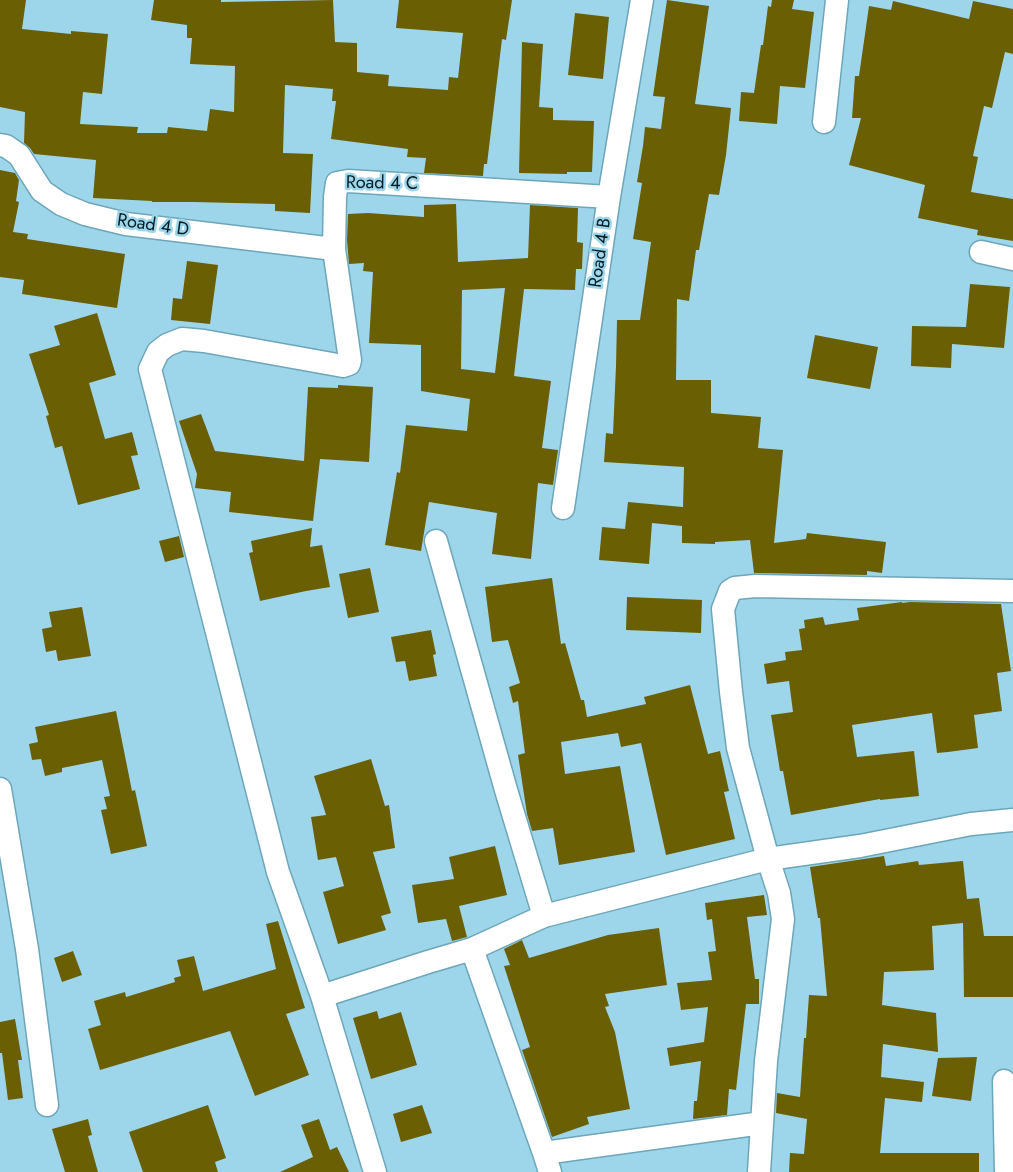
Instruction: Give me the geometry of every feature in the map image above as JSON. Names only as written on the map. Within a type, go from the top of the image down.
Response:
[{"type":"street","name":"Road 4 B","points":[[564,508],[609,196],[642,0]]},
{"type":"street","points":[[824,122],[837,0]]},
{"type":"street","name":"Road 4 D","points":[[0,145],[6,146],[18,155],[42,191],[61,204],[85,214],[126,224],[334,249]]},
{"type":"street","name":"Road 4 C","points":[[322,996],[278,872],[150,370],[158,352],[167,344],[182,339],[204,341],[343,366],[348,364],[350,360],[334,249],[335,196],[338,183],[348,181],[609,196]]},
{"type":"street","points":[[981,252],[1013,259]]},
{"type":"street","points":[[436,541],[506,790],[544,916]]},
{"type":"street","points":[[758,1172],[766,1061],[783,919],[779,893],[738,748],[723,609],[730,591],[735,588],[755,586],[1013,591]]},
{"type":"street","points":[[0,789],[27,949],[47,1105]]},
{"type":"street","points":[[374,1172],[322,996],[472,950],[544,916],[768,859],[860,846],[971,824],[1013,820]]},
{"type":"street","points":[[472,950],[547,1162],[762,1123]]},
{"type":"street","points":[[1004,1080],[1006,1172]]},
{"type":"building","points":[[0,0],[26,0],[22,29],[71,34],[71,31],[108,34],[102,94],[83,92],[80,124],[138,127],[137,133],[167,133],[168,127],[207,131],[210,109],[234,112],[235,66],[190,64],[192,38],[187,38],[187,25],[151,20],[154,0],[221,0],[221,2],[333,0],[335,42],[357,43],[357,72],[389,75],[388,86],[448,90],[449,77],[458,78],[463,33],[396,28],[399,0],[512,0],[506,40],[502,39],[487,164],[484,164],[483,176],[424,173],[426,158],[407,157],[408,149],[331,139],[336,101],[332,101],[333,89],[285,85],[283,153],[313,154],[310,213],[275,211],[275,204],[152,202],[93,198],[96,160],[34,154],[24,143],[25,112],[0,107]]},
{"type":"building","points":[[667,0],[709,6],[695,104],[731,108],[719,195],[709,194],[699,250],[696,250],[689,301],[677,299],[676,380],[711,380],[711,413],[761,417],[758,448],[783,450],[774,543],[806,539],[807,533],[886,542],[882,573],[867,571],[867,575],[754,573],[750,540],[715,542],[715,544],[682,543],[682,526],[652,523],[649,564],[599,560],[602,527],[625,529],[628,502],[683,507],[684,467],[604,462],[606,433],[613,434],[617,320],[640,320],[651,242],[633,239],[642,183],[637,182],[645,127],[661,129],[665,97],[653,96]]},
{"type":"building","points":[[772,0],[794,0],[792,9],[814,12],[805,88],[780,86],[777,124],[739,121],[741,92],[754,93],[768,6],[771,7]]},
{"type":"building","points":[[893,1],[969,19],[973,1],[1013,9],[1013,54],[1005,52],[992,108],[984,106],[973,156],[978,157],[971,192],[1013,199],[1013,241],[977,235],[978,230],[918,218],[925,185],[849,165],[861,118],[852,118],[855,76],[859,76],[869,6],[891,10]]},
{"type":"building","points":[[575,13],[609,17],[603,79],[568,75]]},
{"type":"building","points":[[522,42],[543,44],[539,107],[553,108],[553,120],[594,121],[592,172],[567,172],[567,174],[519,173]]},
{"type":"building","points":[[0,170],[15,173],[19,180],[16,201],[19,202],[13,232],[28,234],[27,239],[125,254],[117,308],[22,294],[24,280],[0,277]]},
{"type":"building","points":[[456,204],[458,262],[528,258],[530,205],[578,208],[577,242],[583,243],[582,269],[576,269],[575,290],[524,289],[514,376],[551,381],[542,448],[558,450],[553,485],[538,483],[531,559],[492,554],[497,513],[429,502],[421,551],[385,545],[397,472],[400,473],[406,425],[467,431],[470,399],[421,391],[421,345],[369,343],[373,272],[363,271],[364,263],[349,264],[347,240],[348,214],[368,213],[424,217],[424,205]],"holes":[[[505,288],[495,373],[461,369],[462,290]]]},
{"type":"building","points":[[187,261],[218,265],[210,324],[171,320],[173,298],[182,299]]},
{"type":"building","points":[[970,284],[1010,287],[1004,348],[952,344],[951,368],[911,366],[912,326],[966,327]]},
{"type":"building","points":[[97,313],[116,375],[89,383],[105,439],[132,432],[138,455],[131,456],[140,489],[78,505],[62,446],[55,448],[46,416],[49,415],[29,354],[60,345],[54,326]]},
{"type":"building","points":[[815,335],[878,347],[870,389],[807,378]]},
{"type":"building","points":[[338,385],[373,387],[369,462],[320,459],[313,521],[229,512],[231,492],[195,488],[197,474],[179,421],[201,414],[215,451],[304,461],[308,387],[338,388]]},
{"type":"building","points":[[312,528],[310,547],[322,545],[330,587],[260,601],[249,553],[253,552],[251,541]]},
{"type":"building","points":[[179,536],[184,557],[165,562],[159,541]]},
{"type":"building","points":[[370,568],[379,612],[348,618],[339,574]]},
{"type":"building","points":[[552,578],[561,644],[565,643],[581,700],[584,700],[587,717],[646,704],[644,697],[690,685],[708,754],[720,751],[729,791],[724,792],[735,839],[666,855],[641,743],[621,747],[618,733],[561,742],[565,774],[620,766],[635,852],[559,865],[553,828],[532,831],[527,814],[518,755],[525,753],[518,701],[513,703],[509,687],[520,683],[508,640],[492,642],[485,587]]},
{"type":"building","points":[[627,597],[702,600],[701,633],[626,630]]},
{"type":"building","points":[[902,602],[1001,604],[1011,671],[997,673],[1002,711],[974,715],[978,748],[948,752],[937,753],[932,713],[852,725],[857,757],[914,751],[919,796],[880,799],[791,815],[783,771],[780,771],[771,715],[793,712],[789,681],[767,684],[764,664],[786,660],[785,652],[802,650],[799,629],[805,628],[804,620],[823,617],[825,625],[859,620],[857,608]]},
{"type":"building","points":[[82,607],[91,656],[58,661],[56,650],[46,652],[42,629],[52,627],[49,612]]},
{"type":"building","points":[[431,630],[436,654],[433,655],[437,676],[409,681],[405,661],[396,662],[391,637]]},
{"type":"building","points":[[116,711],[132,791],[135,790],[147,846],[111,854],[101,810],[107,809],[104,797],[110,796],[102,760],[62,768],[62,772],[45,776],[41,759],[32,760],[29,744],[38,742],[35,727]]},
{"type":"building","points":[[371,759],[385,806],[389,805],[395,848],[373,852],[391,913],[381,916],[386,930],[338,944],[323,892],[344,886],[336,857],[318,860],[311,817],[326,815],[314,776]]},
{"type":"building","points":[[495,846],[507,895],[459,906],[467,937],[452,941],[446,919],[418,923],[412,885],[454,879],[449,857]]},
{"type":"building","points":[[884,856],[886,866],[918,861],[919,865],[963,861],[967,899],[979,898],[984,936],[1013,936],[1013,997],[964,997],[963,923],[932,926],[934,970],[884,972],[882,1005],[936,1013],[938,1052],[883,1044],[881,1077],[924,1082],[922,1102],[885,1098],[880,1153],[979,1153],[979,1172],[789,1172],[790,1153],[804,1154],[807,1119],[776,1113],[777,1093],[800,1097],[809,995],[827,996],[820,918],[818,918],[810,867]]},
{"type":"building","points":[[764,895],[767,915],[747,917],[755,979],[759,979],[759,1004],[746,1004],[736,1090],[729,1089],[727,1115],[693,1119],[694,1101],[697,1101],[701,1061],[670,1066],[667,1048],[704,1042],[708,1007],[681,1010],[677,983],[712,980],[708,952],[716,951],[712,919],[707,920],[705,903]]},
{"type":"building","points":[[278,921],[305,1008],[286,1014],[309,1075],[255,1096],[230,1031],[100,1070],[88,1029],[101,1025],[94,1001],[125,992],[126,997],[175,982],[174,978],[181,976],[177,960],[194,956],[203,991],[276,969],[266,924]]},
{"type":"building","points":[[659,928],[667,985],[605,994],[609,1006],[605,1007],[615,1032],[630,1109],[587,1117],[589,1124],[552,1137],[522,1050],[530,1047],[504,966],[510,965],[504,949],[522,940],[529,958],[608,935]]},
{"type":"building","points":[[73,951],[82,975],[62,982],[54,958]]},
{"type":"building","points":[[377,1011],[379,1019],[401,1012],[417,1065],[371,1079],[353,1018]]},
{"type":"building","points":[[15,1019],[22,1060],[18,1060],[23,1098],[8,1100],[2,1053],[0,1053],[0,1022]]},
{"type":"building","points":[[977,1057],[971,1101],[932,1096],[938,1058]]},
{"type":"building","points":[[208,1105],[226,1158],[215,1162],[218,1172],[143,1172],[129,1132]]},
{"type":"building","points":[[422,1105],[432,1133],[401,1142],[393,1114]]},
{"type":"building","points":[[88,1119],[92,1135],[88,1136],[98,1172],[65,1172],[52,1129]]},
{"type":"building","points":[[319,1119],[330,1150],[337,1147],[349,1172],[280,1172],[313,1157],[301,1125]]}]
